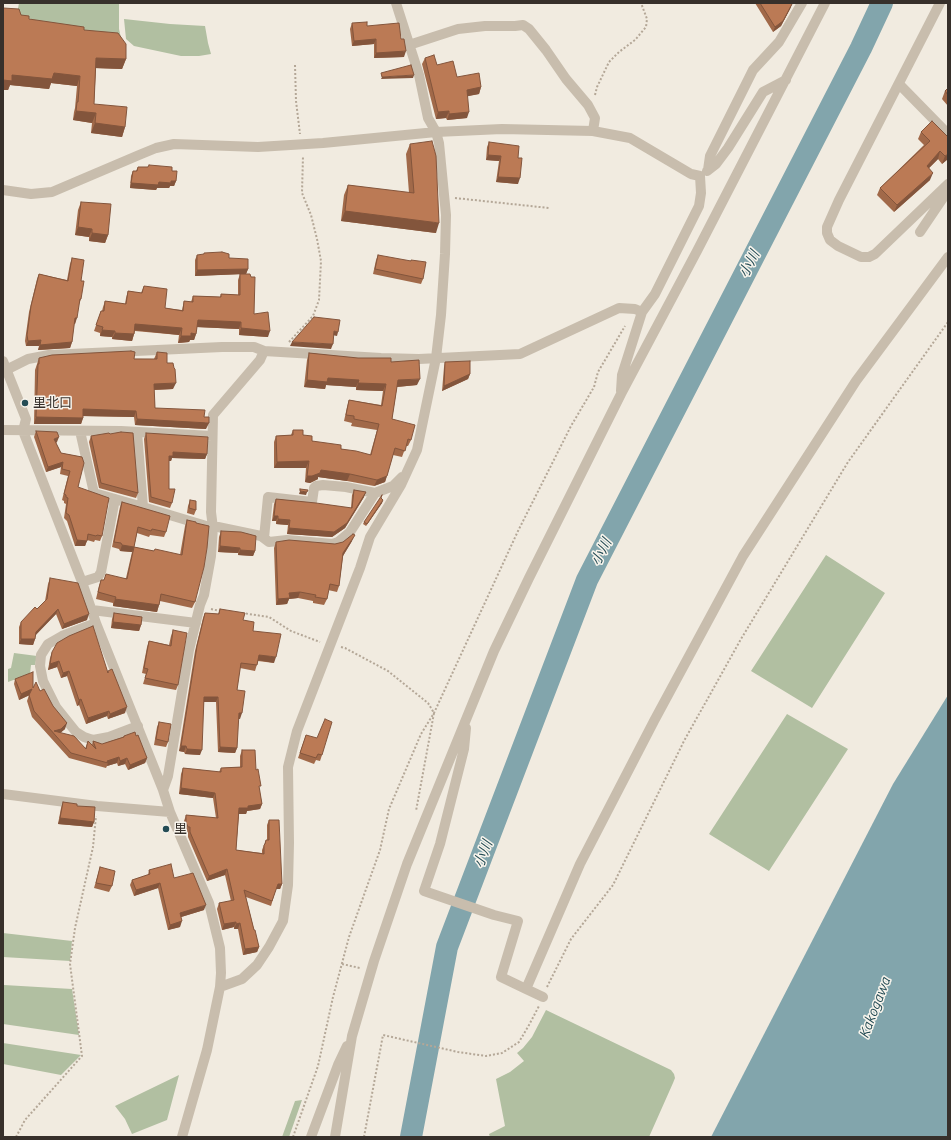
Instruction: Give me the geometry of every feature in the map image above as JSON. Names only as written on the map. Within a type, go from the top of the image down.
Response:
[{"type":"street","points":[[220,987],[242,980],[257,965],[283,921],[288,885],[288,767],[297,731],[360,568],[370,537],[401,485],[417,450],[436,358],[441,315],[446,215],[439,143],[436,132],[428,118],[419,75],[396,3]]},
{"type":"street","points":[[621,394],[622,376],[642,312],[655,294],[699,206],[704,173],[710,156],[753,70],[779,42],[802,3]]},
{"type":"street","points":[[335,1137],[352,1036],[371,971],[407,864],[494,651],[621,394],[825,3]]},
{"type":"street","points":[[940,3],[839,200],[827,227],[827,233],[830,240],[838,246],[861,257],[869,257],[875,254],[948,184]]},
{"type":"street","points":[[409,45],[458,29],[485,26],[523,25],[529,29],[546,50],[566,79],[590,109],[595,118],[593,130]]},
{"type":"street","points":[[3,190],[31,194],[52,192],[156,148],[174,144],[258,147],[301,145],[436,132],[502,129],[593,130],[630,138],[691,174],[704,173],[716,164],[728,148],[756,106],[763,92],[786,80]]},
{"type":"street","points":[[899,84],[948,134]]},
{"type":"street","points":[[920,232],[943,198],[948,184]]},
{"type":"street","points":[[526,989],[580,864],[654,721],[743,556],[856,381],[948,257]]},
{"type":"street","points":[[182,1137],[207,1050],[220,987],[220,948],[209,903],[170,812],[163,790],[96,623],[82,582],[23,431],[26,419],[5,365],[49,355],[222,347],[254,347],[264,351],[381,358],[436,358],[520,354],[619,308],[635,309],[642,312]]},
{"type":"street","points":[[163,790],[168,776],[183,686],[196,623],[204,595],[211,556],[213,528],[211,512],[213,415],[260,360],[264,351]]},
{"type":"street","points":[[3,430],[137,432],[212,436]]},
{"type":"street","points":[[80,431],[94,493],[213,528],[218,527],[261,536],[269,542],[287,540],[333,544],[338,542],[350,532],[375,493]]},
{"type":"street","points":[[137,432],[142,507]]},
{"type":"street","points":[[264,538],[268,498],[312,502],[314,488],[323,484],[375,493],[393,486],[405,474]]},
{"type":"street","points":[[82,582],[98,577],[101,572],[115,499]]},
{"type":"street","points":[[92,610],[196,623]]},
{"type":"street","points":[[96,623],[62,636],[48,644],[41,655],[40,666],[43,680],[56,707],[76,732],[84,737],[93,740],[110,737],[138,726]]},
{"type":"street","points":[[466,722],[464,749],[440,844],[424,892],[494,915],[518,921],[501,977],[543,997]]},
{"type":"street","points":[[3,794],[97,806],[170,812]]},
{"type":"street","points":[[311,1137],[338,1065],[352,1036]]},
{"type":"path","points":[[590,109],[597,87],[609,62],[614,56],[635,40],[646,27],[646,19],[641,3]]},
{"type":"path","points":[[283,352],[285,346],[313,316],[320,300],[321,261],[311,215],[302,193],[303,164],[296,101],[295,65]]},
{"type":"path","points":[[444,197],[549,208]]},
{"type":"path","points":[[364,1137],[383,1035],[458,1052],[486,1056],[502,1053],[519,1042],[529,1025],[571,939],[613,885],[684,741],[741,639],[848,462],[948,322]]},
{"type":"path","points":[[293,1137],[318,1066],[333,997],[342,964],[380,850],[389,809],[421,734],[434,713],[518,531],[571,426],[594,387],[598,372],[625,326]]},
{"type":"path","points":[[416,811],[434,713],[428,703]]},
{"type":"path","points":[[16,1137],[25,1120],[82,1056],[70,964],[75,928],[93,847],[97,806]]},
{"type":"path","points":[[342,964],[371,971]]},
{"type":"green space","points":[[19,3],[119,3],[119,29],[121,38],[34,20],[17,14]]},
{"type":"green space","points":[[124,19],[205,26],[211,54],[181,56],[134,46],[126,39]]},
{"type":"green space","points":[[826,555],[885,593],[812,708],[751,671]]},
{"type":"green space","points":[[14,653],[37,656],[35,665],[31,665],[30,674],[8,682],[8,669],[11,668]]},
{"type":"green space","points":[[787,714],[848,749],[769,871],[709,834]]},
{"type":"green space","points":[[3,933],[72,941],[70,961],[3,957]]},
{"type":"green space","points":[[4,985],[72,989],[79,1035],[3,1024]]},
{"type":"green space","points":[[546,1010],[671,1070],[675,1078],[649,1137],[490,1137],[489,1134],[505,1126],[496,1079],[510,1072],[524,1061],[517,1053],[532,1037]]},
{"type":"green space","points":[[3,1043],[81,1055],[61,1075],[3,1064]]},
{"type":"green space","points":[[179,1075],[167,1120],[132,1134],[125,1119],[115,1106]]},
{"type":"green space","points":[[302,1100],[289,1137],[282,1137],[295,1101]]},
{"type":"water","name":"Kakogawa","points":[[948,695],[948,1137],[711,1137],[893,784]]},
{"type":"building","points":[[760,3],[792,4],[783,21],[775,27]]},
{"type":"building","points":[[3,8],[19,9],[21,15],[29,16],[29,19],[84,27],[84,30],[118,33],[126,44],[126,59],[96,58],[94,104],[127,107],[125,127],[95,123],[96,113],[76,111],[80,76],[54,73],[52,79],[12,75],[12,81],[3,80]]},
{"type":"building","points":[[367,22],[367,26],[399,23],[401,39],[404,39],[406,51],[376,53],[376,39],[354,41],[352,23]]},
{"type":"building","points":[[434,55],[437,65],[453,61],[457,77],[479,73],[481,87],[467,90],[469,112],[449,114],[449,111],[438,112],[425,58]]},
{"type":"building","points":[[411,65],[414,75],[382,77],[381,73]]},
{"type":"building","points":[[948,88],[948,95],[945,91]]},
{"type":"building","points":[[932,121],[948,137],[948,154],[945,156],[940,151],[927,166],[933,173],[897,205],[880,188],[930,141],[921,132]]},
{"type":"building","points":[[432,141],[436,156],[439,223],[345,211],[348,185],[414,193],[410,144]]},
{"type":"building","points":[[489,142],[519,146],[518,158],[522,158],[520,178],[498,177],[501,156],[488,155]]},
{"type":"building","points":[[149,165],[172,167],[172,171],[177,171],[176,181],[171,181],[171,183],[159,182],[158,185],[131,183],[133,171],[137,171],[138,167],[148,167]]},
{"type":"building","points":[[81,202],[111,204],[108,235],[92,233],[92,229],[78,227]]},
{"type":"building","points":[[222,252],[229,254],[229,258],[248,259],[248,269],[197,270],[197,255]]},
{"type":"building","points":[[378,255],[426,262],[423,279],[375,269]]},
{"type":"building","points":[[72,258],[84,260],[81,281],[84,281],[77,318],[75,318],[72,342],[40,345],[41,340],[28,341],[27,335],[31,306],[39,274],[68,281]]},
{"type":"building","points":[[240,274],[250,274],[251,277],[255,277],[254,314],[268,312],[270,331],[241,328],[241,322],[198,320],[196,334],[191,333],[191,336],[181,336],[182,328],[135,324],[134,334],[115,333],[115,331],[102,330],[103,327],[96,325],[101,311],[104,311],[105,301],[126,304],[128,291],[142,293],[144,286],[167,289],[165,308],[183,311],[184,301],[193,302],[193,296],[221,297],[221,294],[240,295]]},
{"type":"building","points":[[314,317],[340,320],[338,332],[334,331],[333,344],[292,342]]},
{"type":"building","points":[[135,352],[134,359],[157,359],[157,352],[167,353],[167,363],[173,363],[176,383],[154,384],[155,408],[205,410],[204,417],[209,417],[209,423],[137,419],[136,411],[83,409],[83,418],[36,417],[39,358],[52,355]]},
{"type":"building","points":[[309,353],[358,358],[391,358],[391,362],[419,360],[420,379],[398,380],[392,419],[415,425],[411,440],[408,439],[405,451],[395,448],[387,476],[377,480],[321,470],[320,473],[307,476],[309,461],[277,462],[276,436],[293,435],[293,430],[303,430],[303,435],[312,436],[312,441],[341,445],[341,449],[371,455],[379,424],[354,419],[354,416],[346,415],[349,400],[382,406],[386,384],[358,383],[359,380],[328,378],[327,382],[307,380]]},
{"type":"building","points":[[470,361],[470,374],[444,386],[445,362]]},
{"type":"building","points":[[36,431],[57,432],[59,437],[54,439],[61,453],[82,457],[84,463],[78,487],[109,498],[102,536],[88,534],[87,541],[77,540],[69,515],[66,513],[68,498],[64,494],[70,471],[62,469],[63,462],[48,467]]},
{"type":"building","points":[[121,432],[133,433],[138,493],[101,483],[91,436]]},
{"type":"building","points":[[146,433],[208,437],[207,454],[173,452],[173,456],[169,456],[169,489],[175,489],[172,503],[151,497]]},
{"type":"building","points":[[300,489],[308,490],[307,492],[300,491]]},
{"type":"building","points":[[354,490],[366,492],[347,523],[334,532],[289,528],[290,520],[278,519],[278,516],[274,516],[276,499],[352,508]]},
{"type":"building","points":[[382,495],[381,498],[383,500],[367,524],[364,522]]},
{"type":"building","points":[[190,500],[196,501],[196,510],[189,508]]},
{"type":"building","points":[[122,502],[170,516],[166,532],[152,529],[151,531],[138,527],[134,547],[114,542]]},
{"type":"building","points":[[187,520],[209,526],[204,567],[195,602],[161,594],[159,605],[115,599],[116,597],[98,592],[101,580],[104,580],[106,574],[127,579],[134,547],[154,551],[155,549],[182,555]]},
{"type":"building","points":[[221,531],[241,532],[256,536],[255,551],[220,546]]},
{"type":"building","points":[[353,534],[355,535],[343,553],[339,586],[330,584],[327,599],[300,592],[289,593],[290,598],[278,599],[276,542],[289,540],[335,544],[343,542]]},
{"type":"building","points":[[50,578],[78,583],[89,614],[64,624],[58,609],[36,632],[35,639],[21,639],[21,622],[35,607],[37,609],[47,599]]},
{"type":"building","points":[[220,609],[245,613],[243,620],[254,622],[253,631],[281,634],[276,657],[259,655],[257,665],[241,663],[237,690],[245,691],[242,713],[239,713],[237,748],[220,747],[218,697],[204,697],[202,750],[187,749],[186,746],[181,746],[197,646],[205,613],[219,614]]},
{"type":"building","points":[[114,613],[142,617],[141,625],[113,622]]},
{"type":"building","points":[[93,626],[108,673],[108,671],[112,669],[127,707],[110,714],[109,711],[88,718],[81,699],[79,700],[69,671],[63,673],[59,661],[50,664],[52,652],[57,643],[69,636]]},
{"type":"building","points":[[173,630],[187,633],[178,685],[145,678],[148,669],[144,668],[149,641],[171,646]]},
{"type":"building","points":[[33,672],[33,688],[36,682],[40,691],[44,689],[53,706],[67,723],[61,729],[54,731],[74,736],[86,749],[88,741],[96,749],[93,741],[102,744],[135,732],[136,736],[138,735],[147,758],[130,765],[127,758],[120,761],[119,757],[107,761],[108,763],[71,753],[34,711],[29,695],[32,689],[21,694],[15,679]]},
{"type":"building","points":[[325,719],[332,722],[322,755],[318,754],[316,758],[300,753],[306,735],[317,738]]},
{"type":"building","points":[[159,722],[171,724],[168,742],[156,739]]},
{"type":"building","points":[[242,750],[255,750],[256,770],[258,769],[262,804],[248,806],[248,808],[239,808],[236,850],[264,854],[264,845],[266,840],[269,840],[269,820],[279,820],[282,884],[278,884],[272,901],[244,890],[259,947],[245,949],[240,923],[236,924],[236,922],[224,924],[219,903],[234,900],[227,869],[209,876],[190,832],[190,827],[188,827],[186,822],[186,815],[218,818],[215,793],[181,788],[183,768],[221,772],[221,768],[242,767]]},
{"type":"building","points":[[63,802],[77,804],[77,806],[95,807],[94,822],[60,818]]},
{"type":"building","points":[[171,864],[174,878],[193,873],[206,905],[180,913],[182,921],[170,925],[160,883],[136,890],[132,880],[150,874],[149,870]]},
{"type":"building","points":[[100,867],[115,871],[112,886],[96,883]]},
{"type":"waterway","name":"小川","points":[[411,1137],[447,947],[587,580],[861,48],[882,3]]},
{"type":"place","name":"里北口","points":[[25,403]]},
{"type":"place","name":"里","points":[[166,829]]}]
